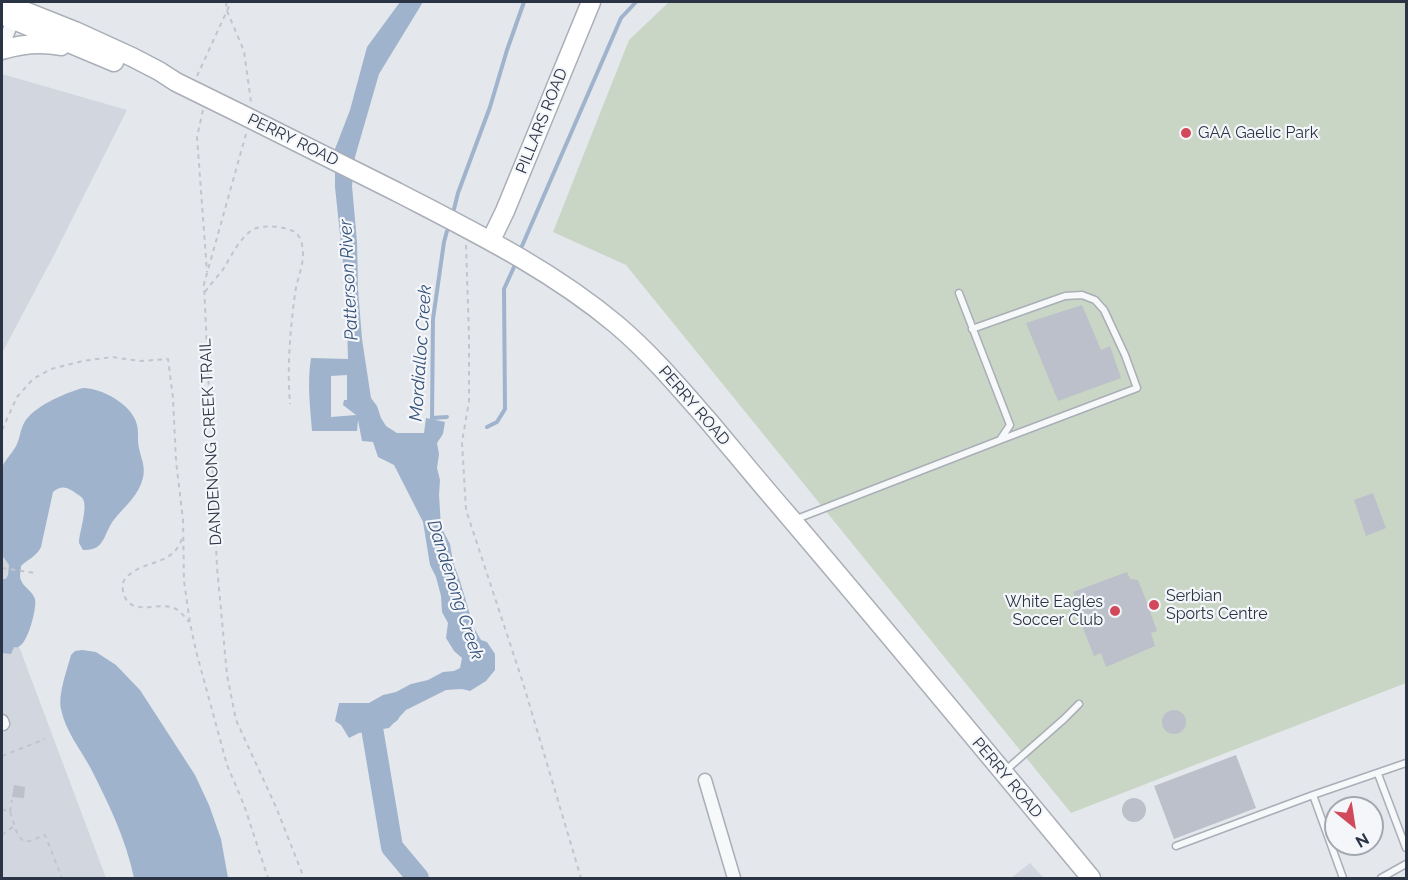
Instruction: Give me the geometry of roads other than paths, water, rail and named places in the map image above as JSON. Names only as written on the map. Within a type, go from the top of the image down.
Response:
[{"type":"main road","name":"PILLARS ROAD","points":[[492,240],[591,2]]},
{"type":"main road","name":"PERRY ROAD","points":[[7,9],[89,52],[183,86]]},
{"type":"main road","name":"PERRY ROAD","points":[[7,9],[132,57],[208,99],[492,240],[582,297],[618,326],[676,384],[1091,879]]},
{"type":"main road","points":[[2,49],[52,44],[89,52]]},
{"type":"street","points":[[2,49],[7,9]]},
{"type":"street","points":[[705,780],[734,879]]},
{"type":"lane","points":[[959,293],[1010,425],[1000,440]]},
{"type":"lane","points":[[792,520],[1137,388],[1125,355],[1104,310],[1095,300],[1082,295],[1065,296],[972,329]]},
{"type":"lane","points":[[1003,772],[1079,704]]},
{"type":"lane","points":[[1176,846],[1407,763]]},
{"type":"lane","points":[[1378,774],[1407,848]]},
{"type":"lane","points":[[1313,795],[1343,879]]},
{"type":"lane","points":[[1381,879],[1407,864]]},
{"type":"water","name":"Patterson River","points":[[400,2],[423,2],[379,74],[355,157],[352,186],[362,339],[371,398],[386,426],[397,433],[424,433],[426,418],[445,422],[443,434],[437,443],[441,527],[450,544],[453,562],[474,628],[481,640],[487,642],[495,654],[495,670],[486,681],[470,691],[446,690],[406,710],[389,728],[359,733],[349,738],[341,725],[335,721],[339,703],[369,703],[411,684],[428,680],[443,672],[454,671],[460,668],[462,658],[454,651],[446,638],[448,623],[442,612],[441,596],[430,565],[423,522],[394,465],[378,457],[373,442],[362,441],[358,420],[357,431],[312,431],[309,385],[311,358],[348,359],[346,291],[335,187],[335,149],[350,110],[367,47]],"holes":[[[347,375],[347,400],[344,400],[343,405],[356,415],[331,417],[331,376]]]},
{"type":"water","points":[[83,388],[107,394],[130,411],[138,428],[143,479],[135,494],[113,521],[100,545],[90,550],[83,550],[79,543],[84,509],[83,499],[66,488],[59,488],[53,492],[41,547],[21,566],[20,579],[35,599],[31,625],[22,644],[14,647],[11,654],[2,653],[2,579],[6,579],[8,575],[9,565],[2,555],[2,468],[17,444],[23,425],[33,412],[58,397]]},
{"type":"water","points":[[75,651],[96,652],[116,665],[140,690],[195,775],[221,839],[228,878],[134,878],[116,821],[90,767],[69,732],[61,709],[62,689],[71,655]]},
{"type":"waterway","name":"Mordialloc Creek","points":[[454,209],[524,2]]},
{"type":"waterway","points":[[522,246],[621,18],[636,2]]},
{"type":"waterway","name":"Mordialloc Creek","points":[[431,424],[433,319],[447,231]]},
{"type":"waterway","points":[[487,427],[497,422],[505,409],[504,289],[514,267]]},
{"type":"waterway","points":[[432,418],[447,417]]},
{"type":"waterway","name":"Dandenong Creek","points":[[389,713],[371,722],[392,847],[418,878]]},
{"type":"place","name":"GAA Gaelic Park","points":[[1186,133]]},
{"type":"place","name":"Serbian Sports Centre","points":[[1154,605]]},
{"type":"place","name":"White Eagles Soccer Club","points":[[1115,611]]}]
